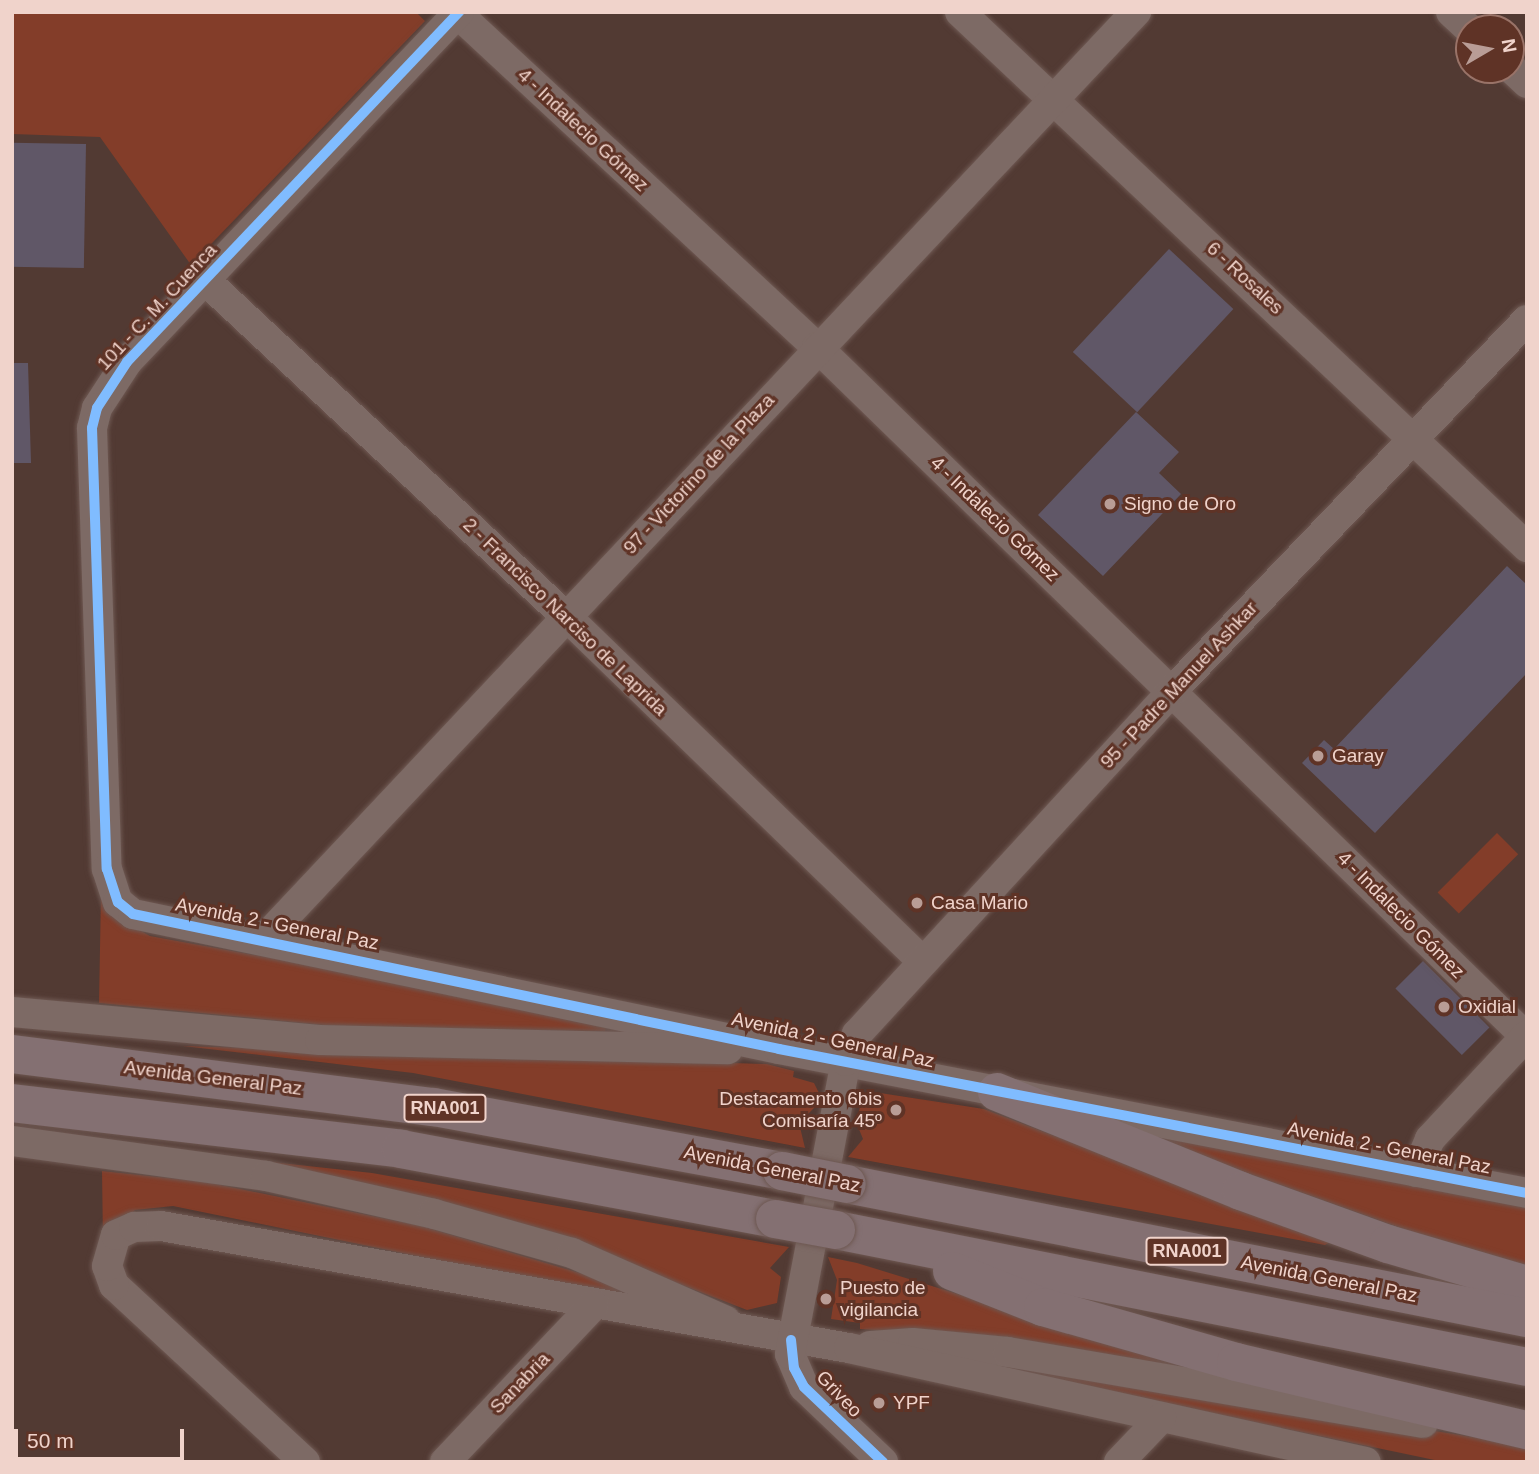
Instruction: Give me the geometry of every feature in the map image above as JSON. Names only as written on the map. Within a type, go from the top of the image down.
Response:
[{"type":"highway","name":"Avenida General Paz","points":[[12,1054],[434,1107],[782,1171],[1527,1318]]},
{"type":"highway","points":[[997,1092],[1241,1191],[1388,1244],[1527,1285]]},
{"type":"highway","name":"RNA001","points":[[12,1103],[401,1149],[836,1230],[1527,1367]]},
{"type":"highway","points":[[883,1240],[1043,1307],[1236,1362],[1527,1431]]},
{"type":"street","name":"6 - Rosales","points":[[960,12],[1415,438],[1527,547]]},
{"type":"street","name":"97 - Victorino de la Plaza","points":[[264,939],[817,347],[1136,12]]},
{"type":"street","name":"101 - C. M. Cuenca","points":[[133,914],[118,902],[107,869],[93,428],[107,387],[205,279],[458,13]]},
{"type":"street","name":"4 - Indalecio Gómez","points":[[458,13],[817,347],[1526,1036]]},
{"type":"street","name":"2 - Francisco Narciso de Laprida","points":[[205,279],[567,617],[921,960]]},
{"type":"street","name":"95 - Padre Manuel Ashkar","points":[[846,1061],[866,1022],[921,960],[1172,690],[1527,320]]},
{"type":"street","name":"Avenida 2 - General Paz","points":[[133,914],[264,939],[779,1049],[1527,1193]]},
{"type":"street","points":[[12,1012],[103,1024],[414,1044],[779,1049]]},
{"type":"street","points":[[1416,1172],[1430,1139],[1526,1036]]},
{"type":"street","name":"Griveo","points":[[846,1061],[791,1340],[794,1368],[804,1387],[883,1462]]},
{"type":"street","points":[[12,1141],[267,1177],[434,1214],[629,1275],[752,1334]]},
{"type":"street","points":[[305,1462],[114,1284],[109,1252],[116,1235],[134,1227],[161,1226],[752,1334],[849,1348],[1366,1462]]},
{"type":"street","name":"Sanabria","points":[[446,1462],[594,1305]]},
{"type":"street","points":[[849,1348],[913,1343],[1008,1352],[1426,1423],[1527,1431]]},
{"type":"street","points":[[1119,1462],[1161,1418]]},
{"type":"shaded area","points":[[12,12],[416,12],[425,21],[191,265],[100,137],[12,134]]},
{"type":"shaded area","points":[[1497,833],[1518,854],[1459,914],[1438,892]]},
{"type":"shaded area","points":[[101,893],[113,915],[150,936],[608,1019],[605,1031],[355,1028],[99,1003]]},
{"type":"shaded area","points":[[183,1046],[767,1064],[794,1071],[793,1077],[814,1083],[819,1093],[816,1106],[799,1123],[805,1148],[413,1073]]},
{"type":"shaded area","points":[[880,1093],[984,1109],[1332,1241],[1325,1245],[848,1157],[863,1139],[856,1122],[863,1096]]},
{"type":"shaded area","points":[[1154,1133],[1527,1207],[1527,1273],[1154,1140]]},
{"type":"shaded area","points":[[271,1162],[372,1173],[789,1247],[770,1268],[781,1277],[777,1303],[747,1310],[534,1228]]},
{"type":"shaded area","points":[[102,1171],[206,1182],[421,1226],[600,1279],[632,1292],[631,1300],[173,1206],[135,1210],[103,1242]]},
{"type":"shaded area","points":[[828,1257],[857,1263],[1257,1386],[958,1336],[860,1329],[860,1323],[831,1319],[837,1280]]},
{"type":"shaded area","points":[[1007,1361],[1527,1446],[1527,1462],[1444,1462],[1006,1370]]},
{"type":"building","points":[[12,143],[86,144],[84,268],[12,267]]},
{"type":"building","points":[[1169,249],[1233,309],[1137,412],[1073,352]]},
{"type":"building","points":[[12,363],[28,363],[31,463],[12,463]]},
{"type":"building","name":"Signo de Oro","points":[[1136,412],[1179,452],[1159,473],[1181,494],[1103,576],[1038,515]]},
{"type":"building","points":[[1507,566],[1527,585],[1527,673],[1375,833],[1302,763],[1324,740],[1334,749]]},
{"type":"building","name":"Oxidial","points":[[1423,961],[1489,1027],[1462,1055],[1395,989]]},
{"type":"cycle path","points":[[459,12],[127,362],[97,408],[92,428],[107,869],[118,902],[133,914],[779,1049],[1527,1193]]},
{"type":"cycle path","points":[[791,1340],[794,1368],[804,1387],[883,1462]]},
{"type":"place","name":"Signo de Oro","points":[[1110,504]]},
{"type":"place","name":"Garay","points":[[1318,756]]},
{"type":"place","name":"Casa Mario","points":[[917,903]]},
{"type":"place","name":"Oxidial","points":[[1444,1007]]},
{"type":"place","name":"Destacamento 6bis Comisaría 45º","points":[[896,1110]]},
{"type":"place","name":"Puesto de vigilancia","points":[[826,1299]]},
{"type":"place","name":"YPF","points":[[879,1403]]}]
